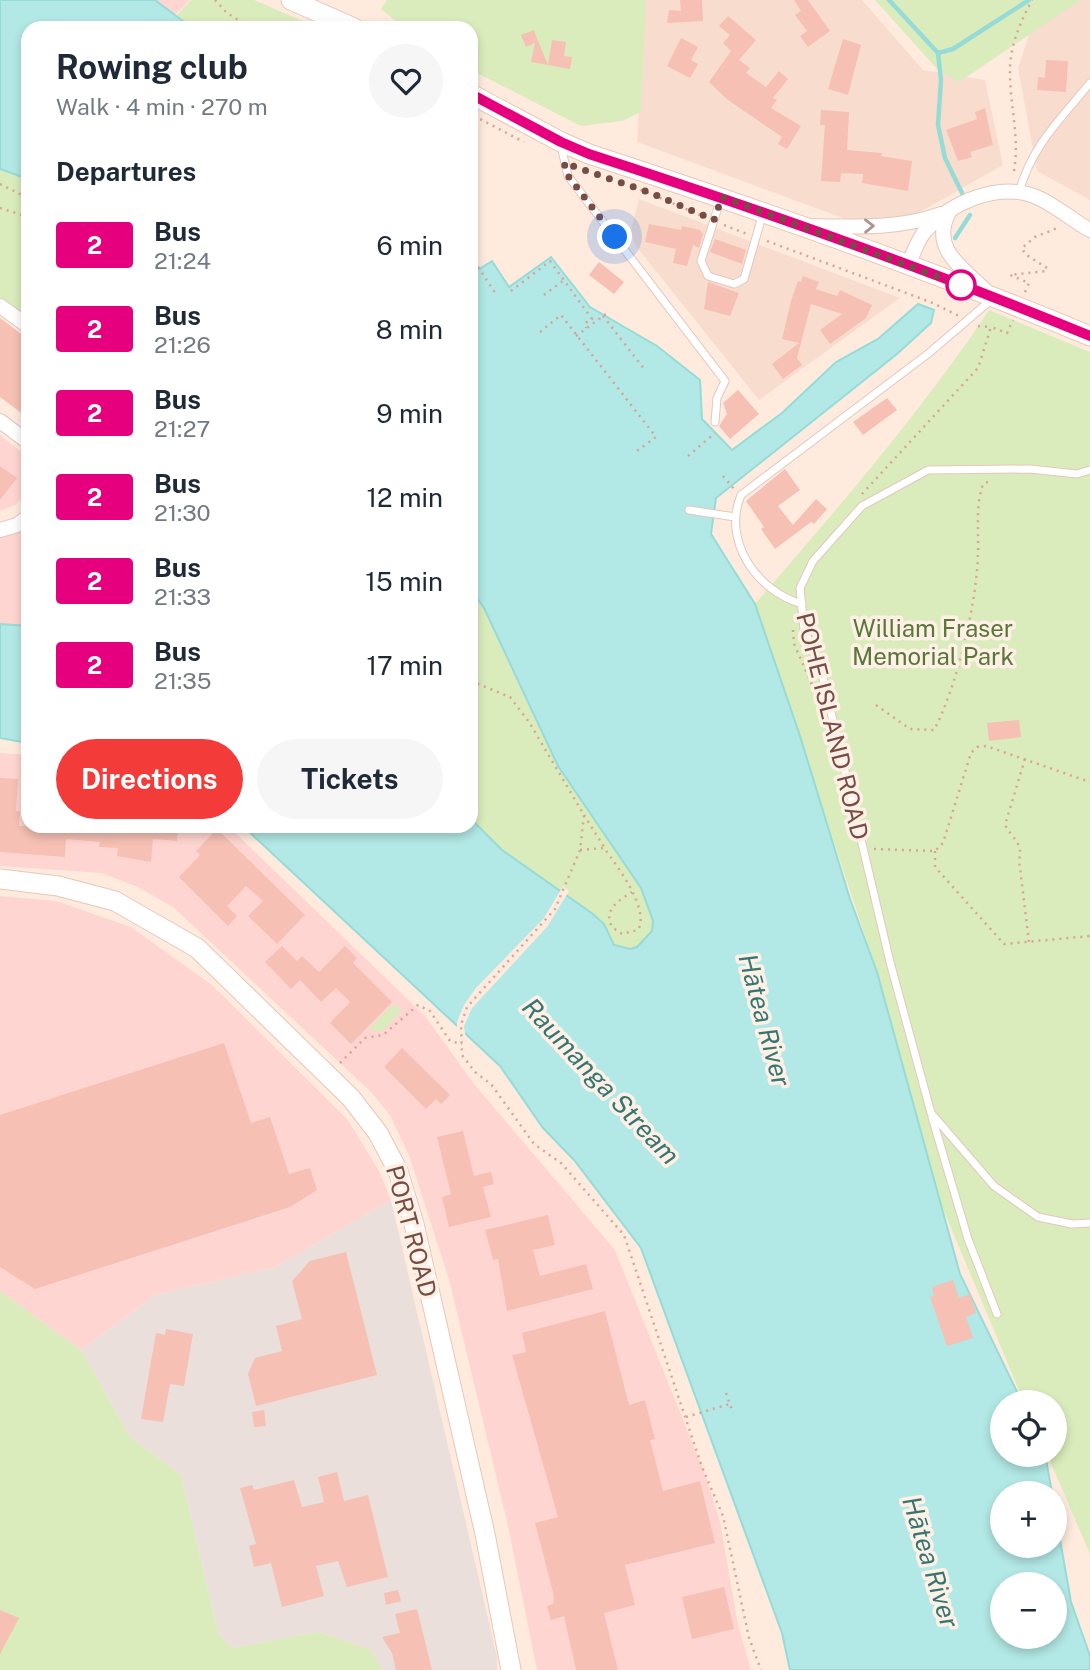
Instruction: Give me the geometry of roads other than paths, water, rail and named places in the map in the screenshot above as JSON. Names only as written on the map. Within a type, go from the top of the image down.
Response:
[{"type":"main road","points":[[292,0],[338,21]]},
{"type":"main road","points":[[478,98],[561,142],[764,212],[993,296],[1090,336]]},
{"type":"main road","name":"PORT ROAD","points":[[0,879],[58,886],[115,901],[197,948],[352,1098],[378,1133],[398,1171],[407,1197],[485,1534],[511,1670]]},
{"type":"street","points":[[801,226],[904,224],[950,211],[981,196],[1015,192],[1047,201],[1090,230]]},
{"type":"street","points":[[908,266],[923,233],[950,211]]},
{"type":"street","points":[[950,211],[942,230],[945,247],[993,296]]},
{"type":"street","points":[[0,306],[21,321]]},
{"type":"street","points":[[0,421],[21,437]]},
{"type":"street","points":[[0,530],[21,522]]},
{"type":"lane","points":[[1015,192],[1058,117],[1090,83]]},
{"type":"lane","points":[[561,142],[568,176],[724,381],[717,398],[715,422]]},
{"type":"lane","points":[[722,197],[701,261],[708,276],[734,284],[744,279],[764,212]]},
{"type":"lane","points":[[802,604],[792,602],[772,590],[751,567],[740,547],[735,517],[741,495],[929,353],[993,296]]},
{"type":"lane","name":"POHE ISLAND ROAD","points":[[997,1314],[968,1239],[890,962],[821,670],[804,629],[800,588],[813,561],[862,506],[928,470],[1014,469],[1077,474],[1090,470]]},
{"type":"lane","points":[[689,510],[735,517]]},
{"type":"lane","name":"POHE ISLAND ROAD","points":[[931,1113],[994,1186],[1038,1217],[1072,1224],[1090,1223]]},
{"type":"water","points":[[0,0],[155,0],[183,21],[21,21],[21,176],[0,169]]},
{"type":"water","points":[[551,257],[590,307],[657,346],[700,380],[702,419],[732,450],[782,413],[836,362],[878,339],[918,304],[934,310],[931,323],[897,354],[716,498],[711,534],[755,604],[800,736],[850,899],[877,972],[960,1274],[1016,1390],[990,1390],[990,1467],[1047,1467],[1050,1481],[990,1481],[990,1558],[1063,1558],[1066,1572],[990,1572],[990,1649],[1067,1649],[1067,1579],[1071,1602],[1090,1656],[1090,1670],[790,1670],[782,1633],[641,1248],[574,1160],[543,1128],[500,1066],[250,833],[478,833],[478,826],[502,850],[593,914],[604,924],[614,945],[630,949],[637,947],[652,931],[653,921],[641,888],[558,766],[478,599],[478,270],[492,261],[509,287]]},
{"type":"water","points":[[0,624],[21,626],[21,742],[0,738]]},
{"type":"waterway","points":[[889,0],[938,53],[941,80],[938,125],[945,158],[962,193]]},
{"type":"waterway","points":[[938,53],[953,49],[1029,0]]},
{"type":"waterway","points":[[955,238],[970,215]]},
{"type":"park label","name":"William Fraser Memorial Park","points":[[933,642]]},
{"type":"water label","name":"Hātea River","points":[[765,1020]]},
{"type":"water label","name":"Raumanga Stream","points":[[601,1081]]},
{"type":"water label","name":"Hātea River","points":[[931,1562]]}]
